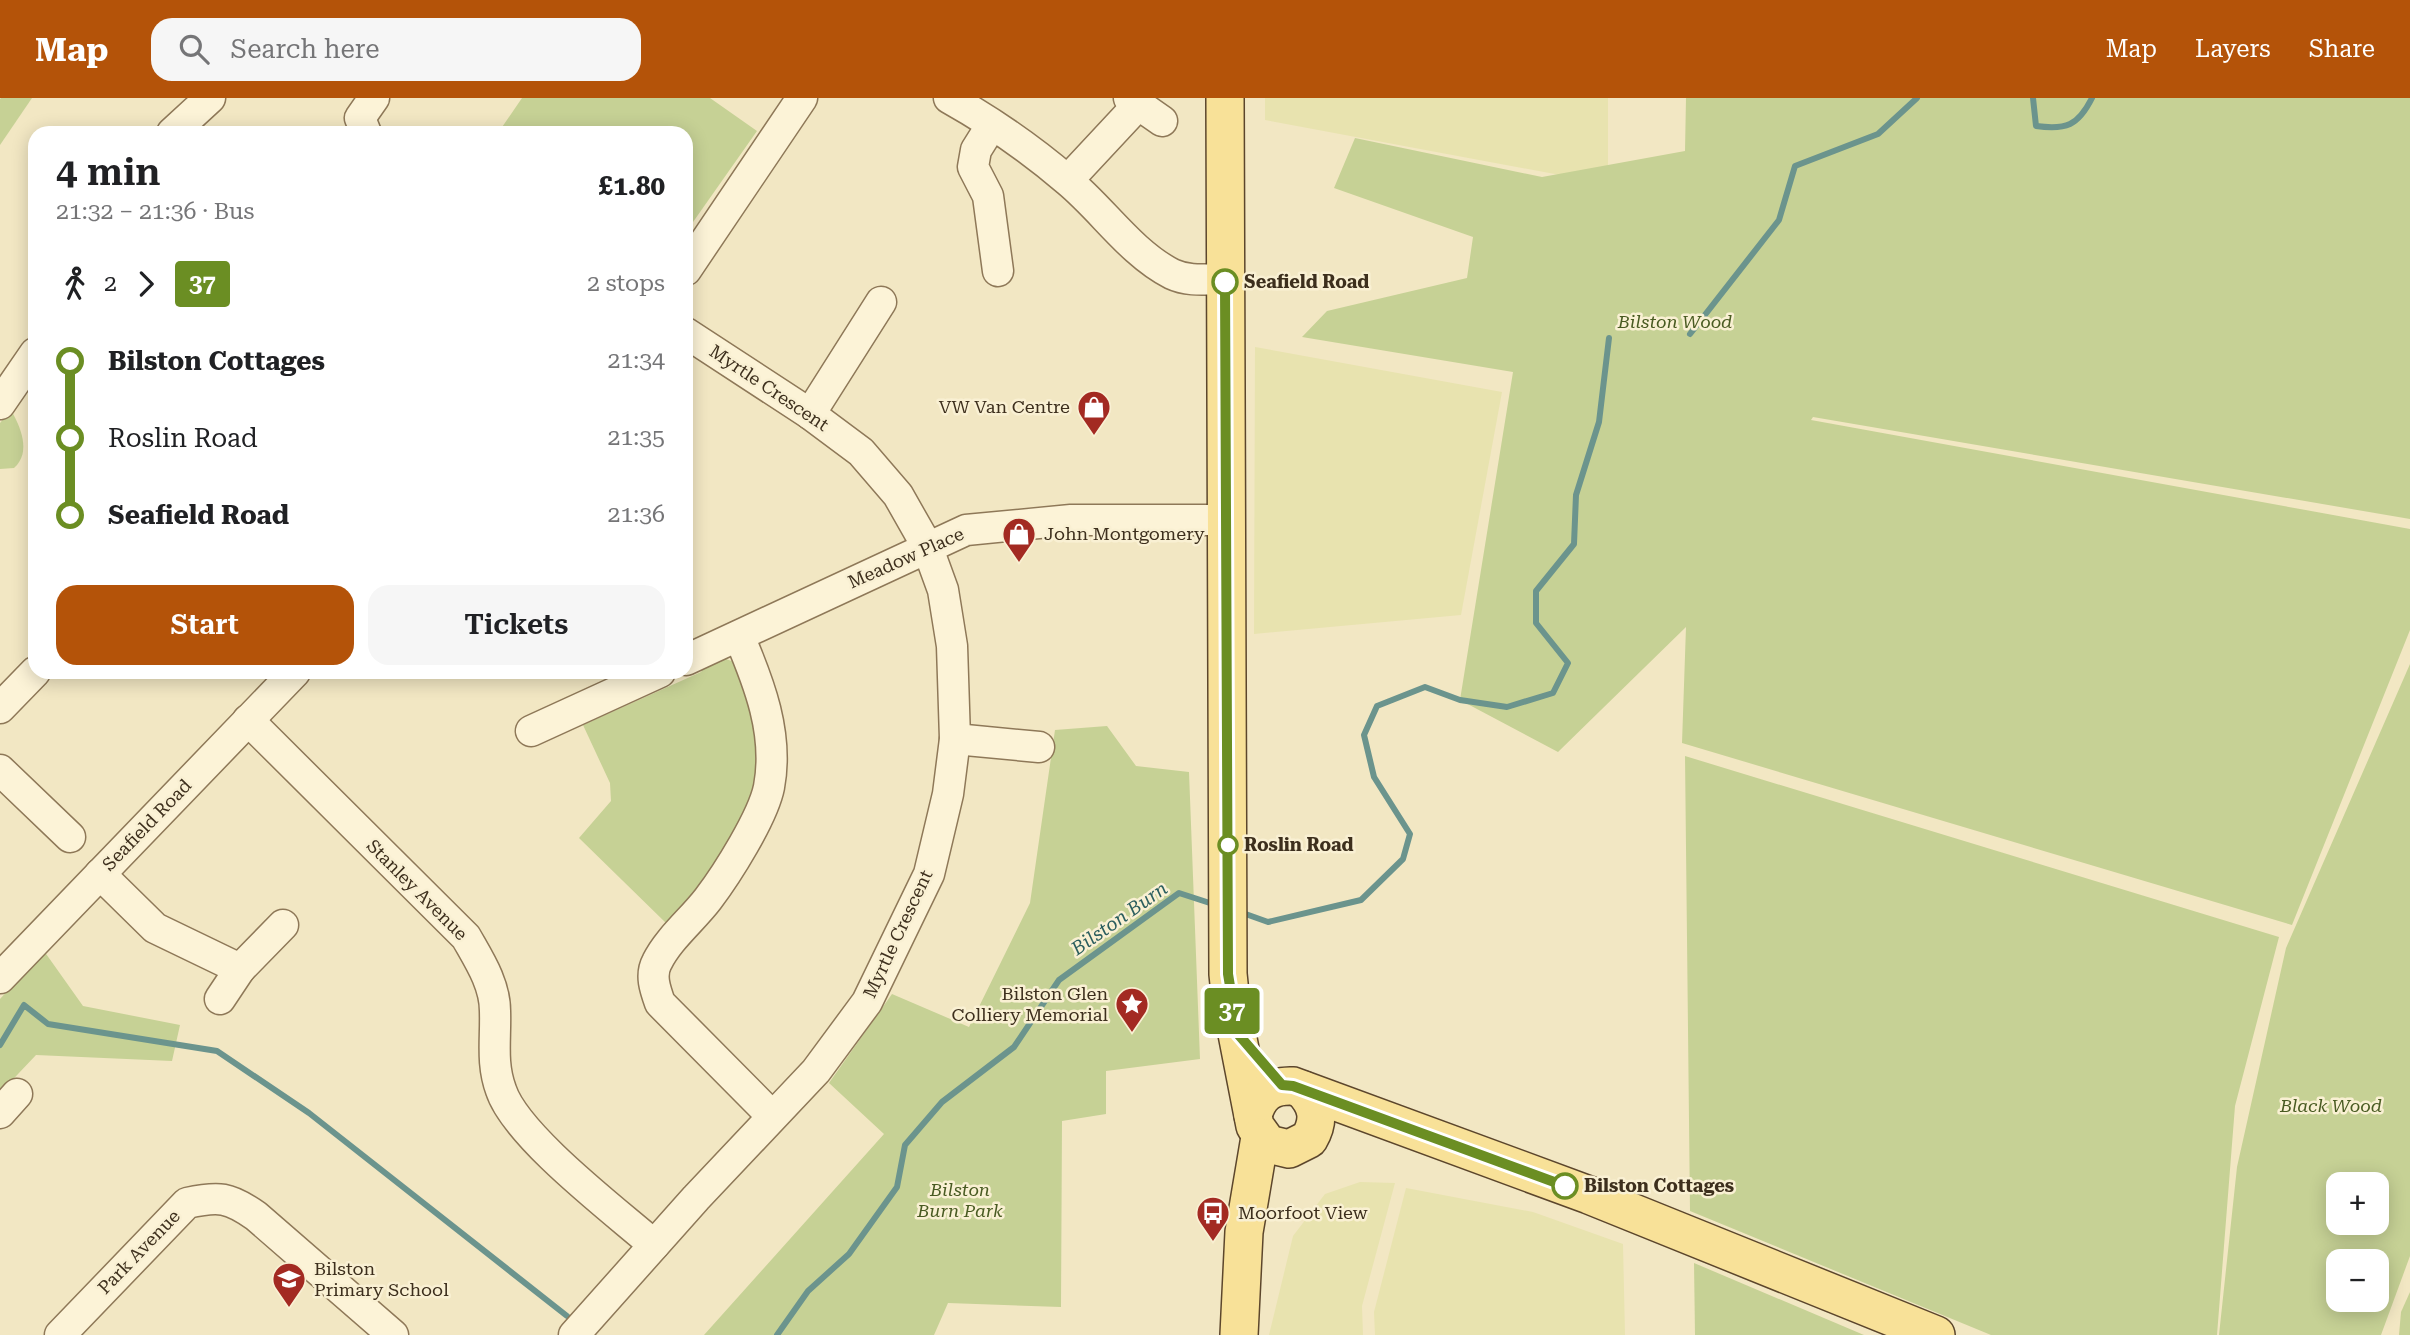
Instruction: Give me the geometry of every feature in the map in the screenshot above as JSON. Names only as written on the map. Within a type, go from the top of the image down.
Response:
[{"type":"main road","points":[[1225,98],[1230,993],[1238,1034],[1279,1133]]},
{"type":"main road","points":[[1238,1034],[1315,1108],[1279,1133],[1251,1203],[1244,1232],[1239,1335]]},
{"type":"main road","points":[[1279,1133],[1263,1096],[1292,1088],[1589,1195],[1936,1335]]},
{"type":"main road","points":[[1279,1133],[1378,1120]]},
{"type":"street","points":[[180,126],[210,98]]},
{"type":"street","points":[[363,126],[360,118],[374,98]]},
{"type":"street","points":[[693,260],[802,98]]},
{"type":"street","points":[[949,98],[1068,180],[1138,248],[1171,273],[1186,279],[1225,279]]},
{"type":"street","points":[[1068,180],[1143,108]]},
{"type":"street","points":[[992,126],[976,150],[973,167],[988,196],[998,271]]},
{"type":"street","points":[[810,414],[881,302]]},
{"type":"street","name":"Myrtle Crescent","points":[[574,1335],[816,1070],[867,1002],[929,874],[948,793],[955,739],[950,635],[943,590],[927,546],[898,495],[861,452],[810,414],[693,338]]},
{"type":"street","points":[[0,404],[28,363]]},
{"type":"street","name":"Meadow Place","points":[[693,657],[966,530],[993,525],[1071,520],[1226,520]]},
{"type":"street","points":[[738,636],[757,680],[770,730],[769,788],[747,838],[708,899],[656,964],[653,982],[660,1003],[772,1116]]},
{"type":"street","points":[[0,708],[28,679]]},
{"type":"street","name":"Seafield Road","points":[[0,978],[288,679]]},
{"type":"street","points":[[532,731],[645,679]]},
{"type":"street","name":"Stanley Avenue","points":[[248,720],[466,937],[487,973],[496,1008],[493,1058],[501,1092],[522,1128],[654,1245]]},
{"type":"street","points":[[955,739],[1039,747]]},
{"type":"street","points":[[0,770],[70,837]]},
{"type":"street","points":[[100,874],[155,928],[240,970]]},
{"type":"street","points":[[220,999],[240,970],[282,925]]},
{"type":"street","name":"Park Avenue","points":[[60,1335],[187,1203],[212,1197],[234,1201],[256,1216],[393,1335]]},
{"type":"shaded area","points":[[1265,98],[1608,98],[1608,184],[1265,120]]},
{"type":"shaded area","points":[[1255,347],[1502,392],[1461,615],[1254,634]]},
{"type":"shaded area","points":[[1360,1182],[1395,1183],[1362,1306],[1363,1335],[1269,1335],[1293,1236],[1325,1194]]},
{"type":"shaded area","points":[[1406,1188],[1533,1212],[1623,1244],[1625,1335],[1375,1335],[1374,1312]]},
{"type":"green space","points":[[32,98],[0,145],[0,99]]},
{"type":"green space","points":[[522,98],[710,98],[757,131],[693,222],[693,126],[503,126]]},
{"type":"green space","name":"Bilston Wood","points":[[1686,98],[2410,98],[2410,519],[1813,417],[1811,420],[2410,529],[2410,630],[2292,925],[1682,743],[1686,627],[1558,752],[1460,700],[1513,372],[1302,337],[1327,311],[1467,278],[1473,237],[1334,188],[1355,138],[1542,177],[1685,151]]},
{"type":"green space","points":[[11,410],[23,439],[22,454],[14,468],[0,469],[0,423]]},
{"type":"green space","points":[[721,657],[734,662],[759,730],[758,783],[738,836],[677,920],[666,923],[579,838],[611,801],[610,783],[583,725],[685,679],[693,679],[693,676],[701,672],[707,662]]},
{"type":"green space","name":"Black Wood","points":[[2410,664],[2410,1256],[2381,1335],[2219,1335],[2237,1167],[2286,948]]},
{"type":"green space","name":"Bilston Burn Park","points":[[1107,726],[1136,766],[1189,772],[1200,1059],[1106,1071],[1106,1114],[1062,1121],[1061,1307],[948,1303],[934,1335],[704,1335],[884,1134],[829,1083],[892,994],[969,1027],[1030,903],[1055,730]]},
{"type":"green space","points":[[1685,756],[2279,937],[2235,1106],[2217,1335],[1991,1335],[1690,1211]]},
{"type":"green space","points":[[44,951],[83,1006],[180,1025],[172,1061],[36,1055],[0,1093],[0,999]]},
{"type":"green space","points":[[1694,1263],[1864,1335],[1695,1335]]},
{"type":"green space","points":[[2410,1292],[2410,1335],[2399,1335],[2401,1312]]},
{"type":"waterway","name":"Bilston Burn","points":[[1690,334],[1779,220],[1795,166],[1878,134],[1917,98]]},
{"type":"waterway","name":"Bilston Burn","points":[[2033,98],[2036,126],[2055,127],[2076,120],[2092,98]]},
{"type":"waterway","name":"Bilston Burn","points":[[1240,912],[1268,922],[1361,900],[1403,859],[1410,834],[1374,777],[1364,735],[1377,706],[1425,687],[1460,700],[1507,707],[1553,693],[1568,663],[1536,623],[1536,591],[1574,544],[1576,495],[1599,422],[1609,338]]},
{"type":"waterway","name":"Bilston Burn","points":[[777,1335],[808,1291],[849,1254],[897,1187],[905,1145],[942,1102],[1014,1047],[1059,980],[1179,893],[1216,905]]},
{"type":"waterway","points":[[0,1045],[24,1005],[48,1024],[217,1051],[309,1113],[567,1316]]},
{"type":"bus line","name":"37","points":[[1225,282],[1228,974],[1238,1034],[1282,1085],[1293,1086],[1378,1120],[1565,1186]]},
{"type":"place","name":"Seafield Road","points":[[1225,282]]},
{"type":"place","name":"VW Van Centre","points":[[1094,437]]},
{"type":"place","name":"John Montgomery","points":[[1019,564]]},
{"type":"place","name":"Roslin Road","points":[[1228,845]]},
{"type":"place","name":"Bilston Glen Colliery Memorial","points":[[1132,1034]]},
{"type":"place","name":"Bilston Cottages","points":[[1565,1186]]},
{"type":"place","name":"Moorfoot View","points":[[1213,1243]]},
{"type":"place","name":"Bilston Primary School","points":[[289,1309]]}]
